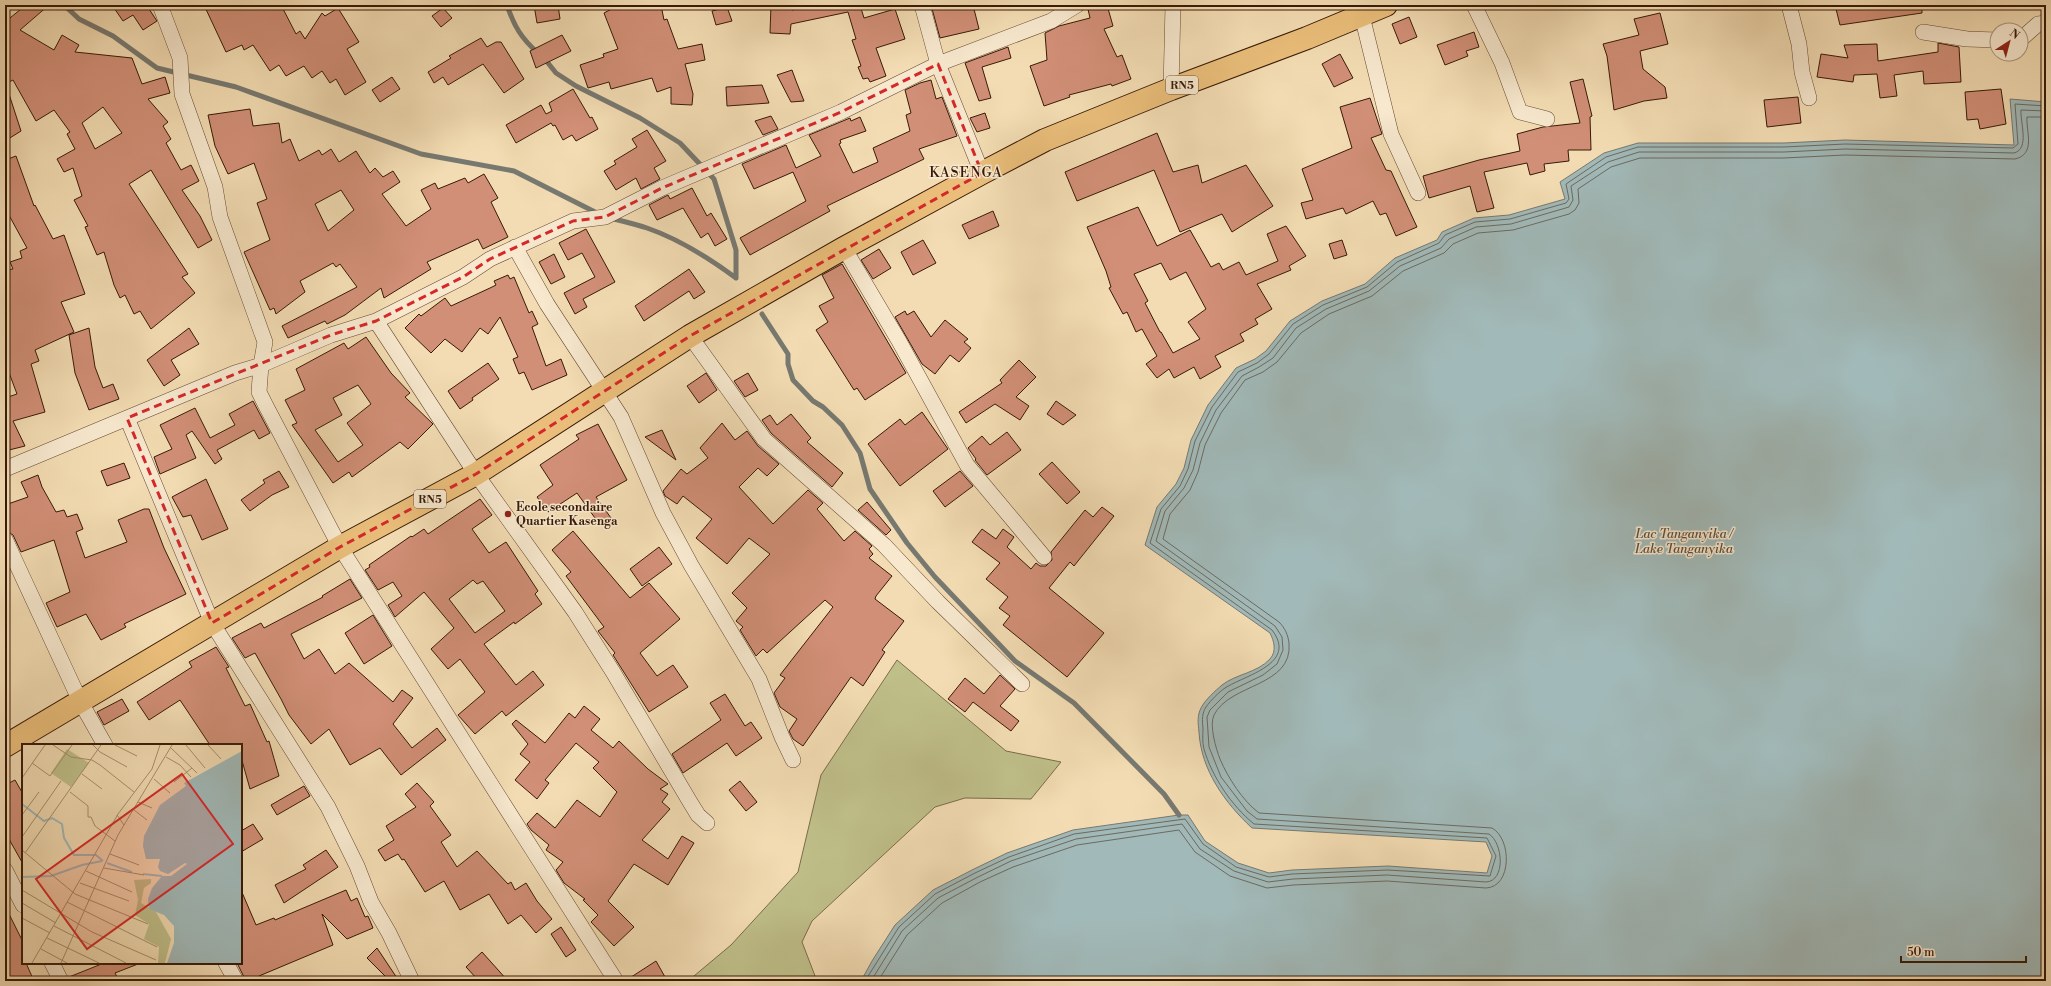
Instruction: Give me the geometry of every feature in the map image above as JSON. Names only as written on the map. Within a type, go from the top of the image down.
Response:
[{"type":"highway","name":"RN5","points":[[5,746],[80,700],[340,547],[476,474],[690,336],[844,248],[982,173],[1045,140],[1171,89],[1362,16],[1386,5]]},
{"type":"street","points":[[160,5],[180,58],[182,94],[215,188],[220,217],[265,342],[261,365],[259,392],[340,547],[616,981]]},
{"type":"street","points":[[922,5],[938,64],[982,173]]},
{"type":"street","points":[[5,469],[235,373],[261,365],[331,335],[376,321],[463,278],[490,259],[573,220],[605,217],[662,188],[841,112],[938,64],[1051,21],[1077,5]]},
{"type":"street","points":[[1171,89],[1173,5]]},
{"type":"street","points":[[1474,5],[1502,63],[1520,112],[1547,119]]},
{"type":"street","points":[[1789,5],[1799,44],[1802,72],[1809,98]]},
{"type":"street","points":[[1362,16],[1392,134],[1418,193]]},
{"type":"street","points":[[2029,32],[2038,24],[2046,23]]},
{"type":"street","points":[[1923,32],[1967,39],[1989,40]]},
{"type":"street","points":[[515,247],[547,304],[621,417],[663,513],[759,679],[782,737],[793,760]]},
{"type":"street","points":[[844,248],[899,341],[967,465],[1044,557]]},
{"type":"street","points":[[376,321],[476,474],[575,612],[614,672],[690,802],[698,814],[707,823]]},
{"type":"street","points":[[690,336],[764,439],[884,545],[938,602],[1022,684]]},
{"type":"street","points":[[127,418],[212,623],[328,807],[357,866],[372,902],[412,981]]},
{"type":"street","points":[[5,539],[80,700],[104,744]]},
{"type":"street","points":[[5,870],[22,903]]},
{"type":"street","points":[[52,964],[61,981]]},
{"type":"street","points":[[227,964],[236,981]]},
{"type":"highlighted area","points":[[938,64],[982,173],[690,336],[476,474],[340,547],[212,623],[127,418],[331,335],[376,321],[463,277],[490,259],[573,221],[605,217],[662,188],[841,112]]},
{"type":"green space","points":[[897,660],[1006,751],[1061,762],[1031,799],[965,798],[935,807],[812,921],[802,942],[817,981],[688,981],[731,945],[798,872],[821,775]]},
{"type":"water","name":"Lac Tanganyika / Lake Tanganyika","points":[[2010,99],[2046,102],[2046,981],[861,981],[895,925],[933,890],[1007,853],[1073,830],[1188,815],[1205,841],[1238,863],[1269,873],[1292,870],[1388,866],[1487,873],[1492,856],[1486,842],[1252,828],[1233,808],[1216,785],[1204,760],[1198,723],[1200,711],[1213,693],[1222,685],[1265,664],[1274,653],[1273,639],[1270,633],[1145,545],[1157,507],[1176,484],[1184,468],[1191,440],[1208,405],[1236,368],[1255,359],[1266,351],[1290,321],[1322,301],[1365,284],[1395,258],[1437,240],[1442,232],[1474,218],[1509,215],[1565,199],[1560,182],[1604,153],[1638,143],[1784,143],[1845,140],[2014,145]]},
{"type":"building","points":[[26,5],[49,5],[20,30],[54,50],[62,35],[79,45],[75,52],[132,58],[142,84],[165,77],[170,93],[148,99],[168,122],[163,126],[171,139],[166,143],[181,170],[191,165],[199,181],[182,190],[200,216],[212,240],[198,248],[151,170],[129,184],[188,274],[182,277],[195,293],[151,329],[140,311],[134,314],[125,295],[120,298],[114,285],[104,252],[97,255],[85,227],[88,226],[74,200],[82,196],[73,168],[64,172],[57,159],[75,149],[67,134],[70,132],[54,110],[36,121],[13,80],[5,84],[5,22]],"holes":[[[103,107],[122,133],[95,149],[82,123]]]},
{"type":"building","points":[[112,5],[149,5],[147,6],[157,21],[143,30],[133,15],[123,21]]},
{"type":"building","points":[[204,5],[281,5],[296,34],[300,31],[305,39],[322,13],[325,16],[338,8],[359,42],[347,49],[366,82],[345,95],[336,79],[330,83],[322,71],[312,78],[304,66],[286,76],[279,65],[270,71],[253,45],[244,50],[242,45],[226,52]]},
{"type":"building","points":[[534,5],[558,5],[560,19],[537,23]]},
{"type":"building","points":[[619,5],[661,5],[664,20],[667,19],[678,49],[702,44],[705,60],[685,64],[693,94],[692,105],[671,104],[671,87],[657,92],[652,78],[611,89],[609,82],[588,88],[580,65],[604,57],[603,54],[618,49],[604,13]]},
{"type":"building","points":[[771,5],[791,5],[792,10],[819,5],[860,5],[864,18],[895,9],[905,39],[876,48],[886,76],[870,82],[868,78],[863,79],[858,67],[861,66],[852,40],[856,39],[848,12],[791,24],[790,34],[770,33]]},
{"type":"building","points":[[931,5],[973,5],[979,29],[940,38]]},
{"type":"building","points":[[1087,5],[1107,5],[1113,26],[1104,29],[1117,57],[1122,55],[1131,79],[1112,86],[1111,84],[1069,95],[1070,97],[1044,106],[1030,66],[1047,60],[1045,33],[1059,26],[1090,18]]},
{"type":"building","points":[[1835,5],[1922,5],[1922,13],[1840,25]]},
{"type":"building","points":[[727,7],[732,21],[716,25],[712,11]]},
{"type":"building","points":[[443,8],[452,18],[441,27],[432,16]]},
{"type":"building","points":[[1660,13],[1668,44],[1640,51],[1643,69],[1665,87],[1667,98],[1644,101],[1614,110],[1607,56],[1603,44],[1639,35],[1634,19]]},
{"type":"building","points":[[1409,17],[1417,37],[1400,44],[1392,24]]},
{"type":"building","points":[[1474,32],[1479,47],[1466,51],[1468,56],[1445,65],[1437,45]]},
{"type":"building","points":[[562,35],[571,51],[536,68],[530,51]]},
{"type":"building","points":[[481,38],[487,47],[496,42],[501,42],[524,79],[504,93],[483,64],[448,85],[443,77],[434,83],[428,72],[451,58],[449,56]]},
{"type":"building","points":[[1938,43],[1959,47],[1961,82],[1924,84],[1923,71],[1894,75],[1897,96],[1880,98],[1877,74],[1854,75],[1853,82],[1817,77],[1821,54],[1848,58],[1844,45],[1877,44],[1878,61],[1938,52]]},
{"type":"building","points":[[1008,47],[1011,58],[982,67],[991,98],[979,101],[965,63]]},
{"type":"building","points":[[1340,54],[1353,78],[1334,87],[1322,64]]},
{"type":"building","points":[[792,70],[804,101],[791,102],[777,75]]},
{"type":"building","points":[[392,77],[400,89],[380,102],[372,90]]},
{"type":"building","points":[[1583,79],[1592,116],[1590,117],[1591,150],[1568,150],[1569,161],[1544,164],[1545,171],[1530,175],[1527,163],[1484,172],[1494,208],[1477,212],[1470,186],[1429,198],[1423,176],[1479,160],[1520,151],[1517,134],[1543,127],[1580,123],[1570,82]]},
{"type":"building","points":[[931,80],[936,99],[942,97],[957,136],[919,149],[924,159],[827,206],[830,211],[750,255],[740,238],[806,201],[793,172],[754,189],[742,164],[786,145],[796,168],[821,156],[809,135],[850,118],[851,121],[860,117],[866,131],[840,140],[841,143],[839,144],[853,173],[878,162],[873,148],[910,131],[906,115],[911,113],[905,90]]},
{"type":"building","points":[[762,85],[769,103],[727,106],[726,87]]},
{"type":"building","points":[[573,89],[590,118],[592,117],[598,129],[576,141],[572,135],[563,140],[555,125],[553,126],[551,123],[516,143],[506,125],[541,105],[546,114],[552,111],[549,103]]},
{"type":"building","points":[[2001,89],[2006,124],[1980,129],[1978,119],[1967,120],[1965,92]]},
{"type":"building","points":[[5,91],[8,91],[21,131],[5,141]]},
{"type":"building","points":[[1798,97],[1801,123],[1767,127],[1764,100]]},
{"type":"building","points":[[1370,98],[1382,134],[1371,138],[1386,170],[1391,171],[1417,227],[1396,236],[1386,213],[1380,215],[1373,201],[1346,214],[1343,208],[1306,219],[1301,203],[1313,200],[1302,169],[1352,148],[1340,107]]},
{"type":"building","points":[[250,109],[253,126],[279,123],[282,143],[290,139],[299,161],[319,150],[322,155],[331,149],[339,162],[356,151],[370,173],[375,168],[383,177],[393,171],[400,182],[382,194],[406,226],[431,209],[421,190],[435,183],[438,189],[465,178],[468,183],[484,174],[498,198],[491,202],[508,237],[483,249],[478,239],[427,262],[431,269],[384,298],[381,288],[345,315],[327,324],[325,321],[288,338],[282,326],[357,287],[340,264],[336,267],[333,263],[300,281],[305,292],[276,314],[274,308],[270,310],[244,252],[270,240],[257,203],[267,199],[254,163],[228,174],[215,146],[208,115]],"holes":[[[341,190],[354,210],[328,231],[315,204]]]},
{"type":"building","points":[[985,113],[990,128],[977,132],[970,118]]},
{"type":"building","points":[[771,116],[778,129],[763,135],[755,121]]},
{"type":"building","points":[[647,130],[666,161],[654,168],[660,179],[641,189],[636,178],[616,190],[604,171],[616,164],[614,161],[637,147],[632,139]]},
{"type":"building","points":[[1157,133],[1173,172],[1198,165],[1202,183],[1246,165],[1273,206],[1232,232],[1222,214],[1180,232],[1154,170],[1077,201],[1065,172]]},
{"type":"building","points":[[16,156],[34,206],[35,205],[53,239],[64,235],[85,294],[61,302],[74,332],[35,350],[39,361],[31,364],[45,412],[13,421],[25,446],[5,451],[5,398],[17,394],[5,362],[5,270],[13,269],[10,262],[22,258],[20,251],[27,248],[5,208],[5,160]]},
{"type":"building","points":[[692,188],[707,216],[711,213],[727,239],[715,246],[708,233],[701,238],[683,208],[657,220],[649,205],[668,195],[670,199]]},
{"type":"building","points":[[1138,207],[1157,246],[1190,230],[1211,267],[1219,263],[1223,270],[1239,262],[1246,275],[1278,261],[1267,234],[1286,226],[1306,256],[1289,266],[1291,270],[1257,284],[1272,309],[1255,319],[1258,324],[1240,334],[1244,341],[1215,356],[1221,367],[1200,379],[1194,367],[1174,378],[1169,369],[1157,378],[1146,364],[1157,356],[1142,329],[1136,332],[1127,312],[1123,314],[1109,288],[1111,287],[1106,271],[1087,227]],"holes":[[[1161,263],[1170,280],[1186,272],[1206,309],[1188,322],[1200,339],[1173,353],[1145,303],[1148,301],[1134,274]]]},
{"type":"building","points":[[993,211],[999,226],[969,239],[962,225]]},
{"type":"building","points":[[586,229],[615,282],[583,299],[587,307],[575,314],[564,293],[595,277],[582,253],[568,260],[559,243]]},
{"type":"building","points":[[923,240],[936,263],[913,275],[901,252]]},
{"type":"building","points":[[1342,240],[1347,255],[1334,259],[1329,244]]},
{"type":"building","points":[[879,249],[891,268],[873,279],[861,260]]},
{"type":"building","points":[[554,254],[565,277],[551,284],[539,262]]},
{"type":"building","points":[[842,264],[906,373],[865,400],[857,388],[854,390],[816,330],[828,322],[819,306],[834,298],[822,275]]},
{"type":"building","points":[[689,269],[705,292],[694,299],[689,291],[644,321],[635,306]]},
{"type":"building","points":[[508,275],[510,279],[514,277],[529,313],[532,311],[538,324],[532,327],[546,366],[561,359],[567,375],[532,390],[524,372],[519,374],[513,359],[518,357],[500,317],[488,334],[480,328],[462,352],[445,339],[431,353],[405,328],[419,314],[421,316],[445,298],[451,306],[496,285],[494,281]]},
{"type":"building","points":[[905,311],[907,315],[914,311],[931,337],[945,320],[968,339],[964,342],[971,348],[959,362],[950,355],[935,374],[922,364],[895,317]]},
{"type":"building","points":[[89,328],[95,367],[103,388],[113,384],[119,399],[89,410],[75,373],[69,335]]},
{"type":"building","points":[[189,328],[199,344],[171,360],[180,375],[164,386],[147,360]]},
{"type":"building","points":[[366,337],[391,373],[410,393],[405,397],[433,424],[408,449],[400,442],[352,477],[349,472],[333,483],[292,425],[297,423],[285,400],[305,390],[296,369],[344,343],[348,349]],"holes":[[[358,385],[371,404],[347,423],[363,445],[338,462],[315,430],[342,415],[333,398]]]},
{"type":"building","points":[[1019,360],[1036,377],[1016,397],[1029,406],[1020,420],[995,404],[966,423],[959,412],[1002,383],[1000,380]]},
{"type":"building","points":[[488,363],[499,379],[472,398],[473,400],[460,409],[448,391]]},
{"type":"building","points":[[706,373],[717,390],[699,403],[687,386]]},
{"type":"building","points":[[748,373],[758,390],[745,397],[734,381]]},
{"type":"building","points":[[253,401],[270,433],[259,439],[254,430],[217,450],[222,459],[215,464],[192,431],[186,435],[196,458],[160,474],[154,457],[172,449],[160,425],[195,408],[210,438],[235,425],[229,414]]},
{"type":"building","points":[[1056,401],[1076,415],[1063,425],[1047,414]]},
{"type":"building","points":[[922,412],[948,449],[900,486],[868,444],[900,419],[905,425]]},
{"type":"building","points":[[791,414],[811,438],[807,442],[843,473],[832,487],[771,433],[762,420],[770,415],[777,425]]},
{"type":"building","points":[[722,423],[735,440],[747,431],[758,446],[779,464],[767,476],[758,468],[739,487],[773,524],[808,490],[823,503],[817,509],[844,541],[855,531],[872,546],[869,549],[873,554],[869,558],[892,576],[875,599],[904,621],[882,650],[885,652],[863,686],[851,677],[803,746],[793,739],[789,731],[797,719],[780,707],[774,693],[785,678],[780,675],[833,607],[825,600],[767,653],[763,649],[756,656],[740,630],[743,627],[736,621],[747,608],[732,593],[770,554],[749,538],[727,564],[696,538],[712,519],[683,496],[677,504],[665,496],[663,491],[681,469],[687,474],[708,458],[700,448]]},
{"type":"building","points":[[598,424],[627,480],[596,497],[611,518],[600,525],[577,493],[548,512],[537,497],[553,485],[540,465],[579,439],[576,435]]},
{"type":"building","points":[[662,430],[676,460],[645,437]]},
{"type":"building","points":[[1007,432],[1021,450],[987,475],[968,448],[982,436],[990,445]]},
{"type":"building","points":[[1052,462],[1080,492],[1067,504],[1039,474]]},
{"type":"building","points":[[124,463],[130,478],[107,486],[101,471]]},
{"type":"building","points":[[279,471],[289,487],[272,495],[250,511],[241,500],[265,483],[263,480]]},
{"type":"building","points":[[960,471],[973,486],[945,507],[933,491]]},
{"type":"building","points":[[38,475],[42,487],[56,512],[64,510],[67,517],[77,514],[83,529],[76,532],[85,558],[127,542],[118,520],[144,509],[149,509],[164,548],[186,594],[124,624],[126,627],[101,640],[86,614],[57,627],[46,603],[70,592],[54,540],[21,552],[13,535],[5,530],[5,505],[28,497],[21,482]]},
{"type":"building","points":[[206,479],[228,529],[202,540],[191,515],[183,517],[172,497]]},
{"type":"building","points":[[480,499],[492,515],[472,529],[489,553],[506,542],[538,591],[535,594],[542,604],[484,644],[516,685],[533,671],[544,685],[506,716],[502,711],[475,734],[458,715],[485,692],[460,659],[448,669],[431,649],[454,628],[424,592],[395,617],[388,605],[402,596],[393,582],[378,590],[365,570],[370,567],[369,565],[411,536],[412,537],[424,529],[428,534]],"holes":[[[473,580],[477,584],[483,581],[505,611],[475,633],[449,599]]]},
{"type":"building","points":[[867,502],[891,530],[886,535],[858,510]]},
{"type":"building","points":[[1102,507],[1114,516],[1074,566],[1070,562],[1049,588],[1104,633],[1067,677],[1003,625],[1010,616],[999,608],[1008,597],[986,579],[1000,563],[972,542],[982,529],[996,539],[1003,529],[1014,537],[1007,547],[1031,569],[1036,563],[1040,566],[1046,566],[1052,560],[1051,552],[1085,510],[1093,517]]},
{"type":"building","points":[[573,531],[630,598],[649,583],[680,619],[640,653],[657,676],[673,665],[688,687],[649,712],[613,655],[615,653],[598,631],[604,627],[566,576],[571,572],[552,550]]},
{"type":"building","points":[[659,547],[672,564],[642,586],[630,569]]},
{"type":"building","points":[[350,579],[362,598],[291,634],[304,659],[319,649],[335,674],[349,663],[393,702],[402,690],[413,698],[393,724],[412,748],[437,728],[446,740],[401,775],[380,748],[350,765],[329,729],[311,744],[289,715],[255,653],[245,658],[232,638],[261,623],[264,628],[323,597],[322,596]]},
{"type":"building","points":[[373,615],[392,646],[364,664],[345,633]]},
{"type":"building","points":[[216,647],[229,667],[226,668],[245,706],[250,704],[267,742],[269,741],[279,776],[250,789],[242,761],[242,744],[209,744],[180,700],[149,720],[137,702],[192,667],[189,662]]},
{"type":"building","points":[[1000,675],[1015,689],[1000,706],[1019,721],[1011,731],[973,702],[965,712],[948,699],[965,678],[984,694]]},
{"type":"building","points":[[725,694],[745,726],[751,722],[762,738],[736,756],[727,743],[683,773],[672,754],[721,720],[710,703]]},
{"type":"building","points":[[122,699],[129,711],[104,725],[97,712]]},
{"type":"building","points":[[584,706],[600,719],[591,730],[613,748],[619,741],[648,769],[668,784],[660,789],[668,794],[662,802],[670,809],[642,840],[668,859],[682,836],[694,843],[668,885],[634,864],[608,901],[634,927],[614,946],[591,922],[598,915],[583,900],[585,899],[564,883],[556,870],[563,862],[546,850],[549,845],[531,830],[527,824],[537,813],[555,828],[577,800],[600,817],[617,792],[593,768],[599,762],[576,743],[545,780],[549,783],[537,799],[515,780],[530,762],[520,754],[528,744],[512,724],[516,720],[545,743],[569,713],[575,718]]},
{"type":"building","points":[[15,780],[22,792],[22,862],[5,832],[5,785]]},
{"type":"building","points":[[740,781],[757,802],[746,811],[729,790]]},
{"type":"building","points":[[417,783],[434,802],[430,806],[451,835],[441,842],[457,867],[477,851],[508,884],[511,882],[515,890],[526,883],[537,901],[552,919],[536,933],[521,915],[508,924],[489,894],[460,910],[444,881],[425,892],[404,859],[402,860],[398,854],[385,861],[378,850],[394,840],[386,826],[416,807],[405,794]]},
{"type":"building","points":[[304,786],[310,796],[277,815],[271,805]]},
{"type":"building","points":[[253,824],[263,839],[242,851],[242,830]]},
{"type":"building","points":[[326,850],[338,867],[284,903],[275,885],[306,869],[303,865]]},
{"type":"building","points":[[346,890],[351,901],[357,898],[365,917],[368,916],[373,928],[347,939],[322,914],[333,945],[259,976],[260,981],[246,981],[238,964],[242,964],[242,892],[256,925],[274,918],[275,920]]},
{"type":"building","points":[[5,906],[22,940],[22,964],[26,964],[34,981],[5,981]]},
{"type":"building","points":[[561,927],[576,950],[566,957],[551,934]]},
{"type":"building","points":[[377,948],[399,981],[390,981],[367,958]]},
{"type":"building","points":[[482,952],[508,981],[479,981],[466,967]]},
{"type":"building","points":[[656,961],[665,977],[658,981],[625,981]]},
{"type":"building","points":[[102,964],[138,964],[115,973],[119,981],[70,981],[69,977]]},
{"type":"waterway","points":[[64,5],[79,19],[113,36],[157,68],[236,87],[421,154],[514,171],[597,213]]},
{"type":"waterway","points":[[507,5],[512,19],[519,31],[538,53]]},
{"type":"waterway","points":[[544,58],[556,73],[576,86],[640,118],[680,143],[714,179],[736,250],[736,278]]},
{"type":"waterway","points":[[610,218],[659,232],[704,256],[736,278]]},
{"type":"waterway","points":[[762,314],[788,354],[788,364],[793,380],[813,401],[823,407],[842,425],[860,453],[870,489],[907,543],[935,577],[1015,661],[1074,703],[1164,794],[1179,815]]},
{"type":"place","name":"Ecole secondaire Quartier Kasenga","points":[[508,514]]},
{"type":"district","name":"KASENGA","points":[[966,172]]}]
